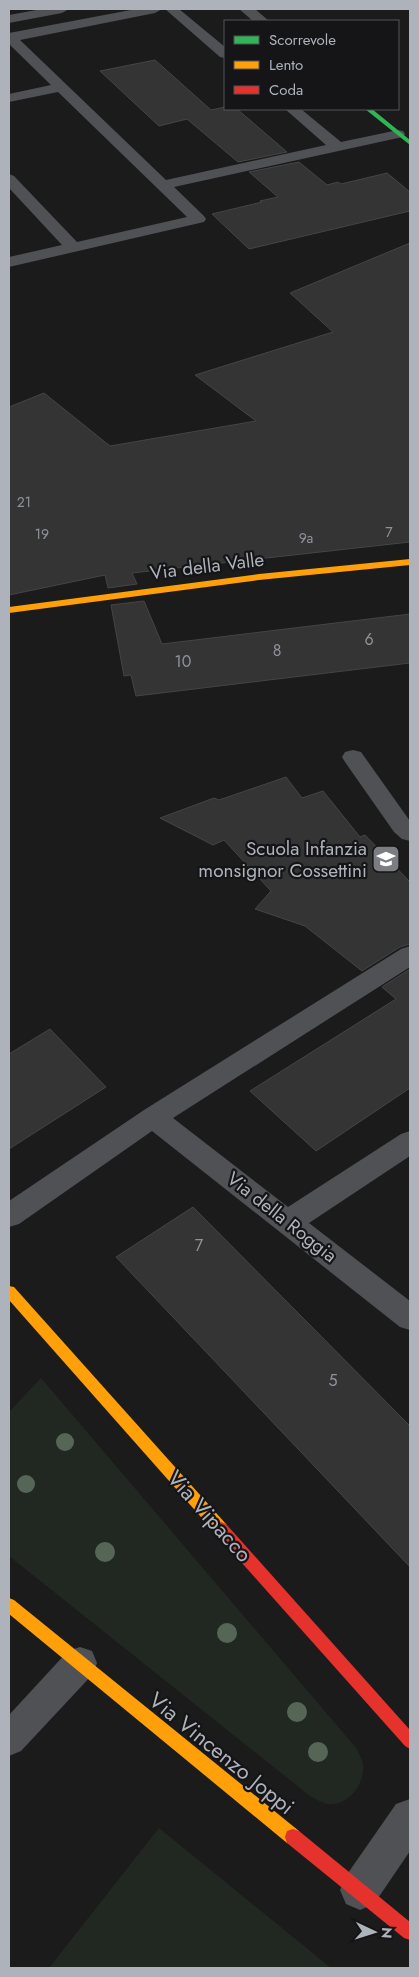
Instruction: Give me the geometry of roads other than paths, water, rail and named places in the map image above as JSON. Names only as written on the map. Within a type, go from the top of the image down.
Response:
[{"type":"street","points":[[246,9],[261,20]]},
{"type":"street","points":[[369,110],[410,144]]},
{"type":"street","name":"Via della Valle","points":[[9,610],[258,577],[410,562]]},
{"type":"street","name":"Via Vipacco","points":[[9,1290],[410,1741]]},
{"type":"street","name":"Via Vincenzo Joppi","points":[[9,1605],[410,1932]]},
{"type":"street","points":[[360,1890],[410,1818]]},
{"type":"lane","points":[[9,19],[62,9]]},
{"type":"lane","points":[[9,37],[155,9]]},
{"type":"lane","points":[[170,9],[224,53]]},
{"type":"lane","points":[[9,37],[198,219],[9,262]]},
{"type":"lane","points":[[9,98],[61,87]]},
{"type":"lane","points":[[293,110],[338,147]]},
{"type":"lane","points":[[162,184],[398,134]]},
{"type":"lane","points":[[9,179],[73,248]]},
{"type":"lane","points":[[353,757],[402,826],[410,833]]},
{"type":"lane","points":[[9,1216],[153,1117],[410,955]]},
{"type":"lane","name":"Via della Roggia","points":[[153,1117],[410,1318]]},
{"type":"lane","points":[[288,1222],[410,1142]]},
{"type":"lane","points":[[9,1740],[80,1663]]},
{"type":"place","name":"Scuola Infanzia monsignor Cossettini","points":[[386,859]]}]
